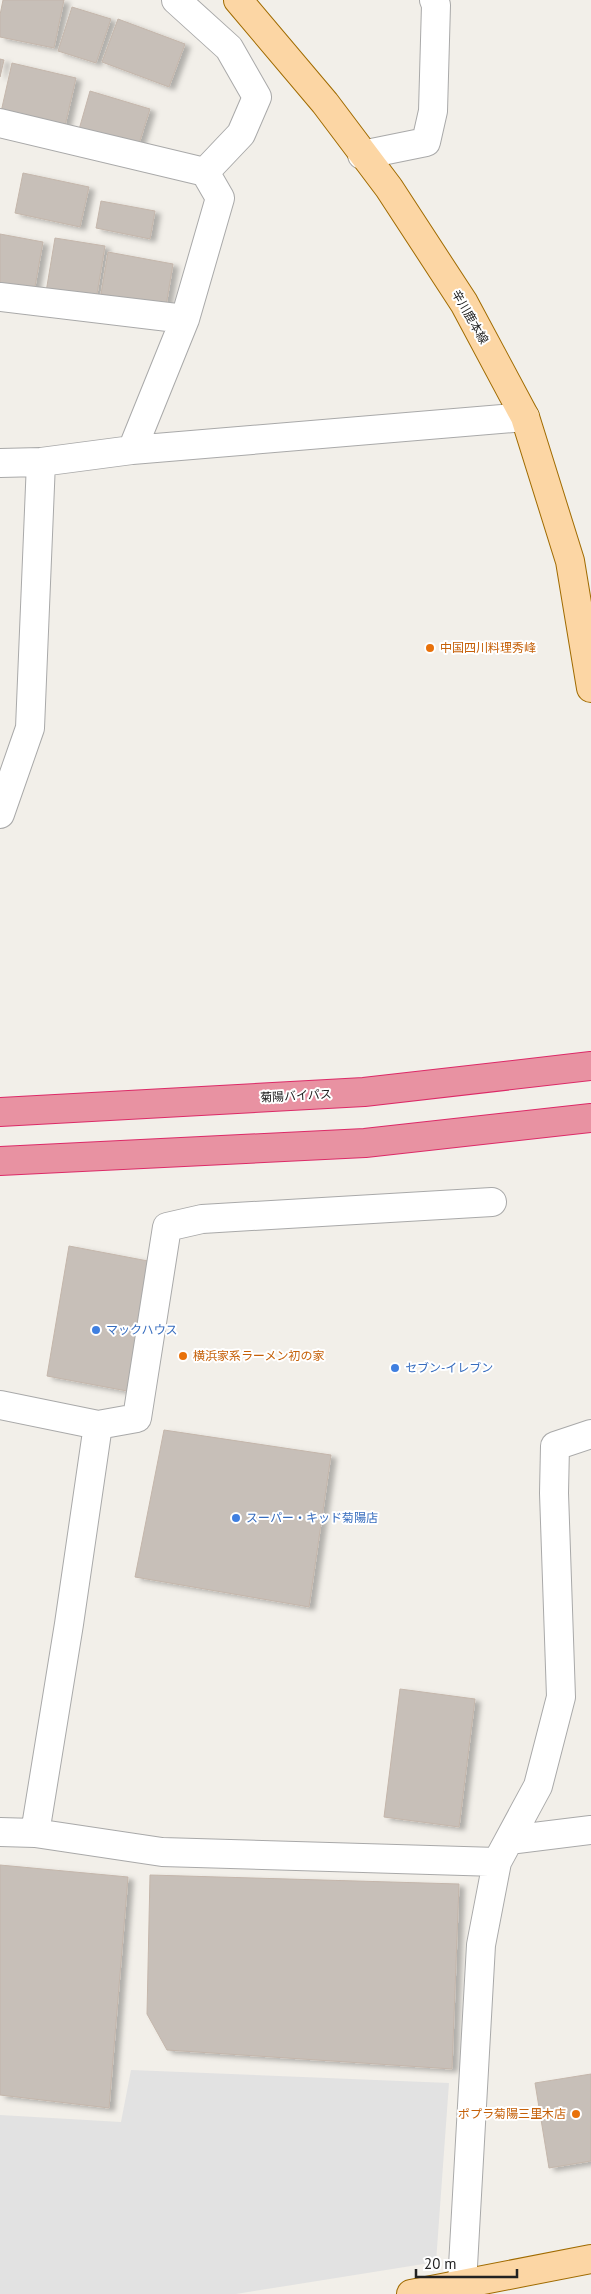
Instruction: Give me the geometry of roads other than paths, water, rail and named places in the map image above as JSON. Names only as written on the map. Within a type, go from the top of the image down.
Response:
[{"type":"highway","name":"菊陽バイパス","points":[[0,1112],[364,1092],[591,1066]]},
{"type":"highway","points":[[0,1161],[365,1143],[591,1118]]},
{"type":"main road","name":"辛川鹿本線","points":[[238,0],[325,103],[362,155],[389,188],[464,303],[525,417],[570,561],[591,688]]},
{"type":"main road","points":[[411,2294],[591,2259]]},
{"type":"street","points":[[176,0],[229,48],[257,97],[241,134],[205,172]]},
{"type":"street","points":[[362,155],[426,142],[433,111],[436,5],[434,0]]},
{"type":"street","points":[[0,123],[205,172],[220,198],[185,318],[132,450]]},
{"type":"street","points":[[0,297],[185,318]]},
{"type":"street","points":[[0,463],[41,462],[132,450],[525,417]]},
{"type":"street","points":[[0,814],[30,728],[41,462]]},
{"type":"street","points":[[0,1405],[98,1425],[137,1418],[167,1227],[202,1219],[492,1202]]},
{"type":"street","points":[[35,1833],[70,1624],[98,1425]]},
{"type":"street","points":[[462,2284],[481,1945],[503,1851],[538,1786],[561,1697],[556,1590],[555,1446],[591,1434]]},
{"type":"street","points":[[0,1832],[35,1833],[162,1852],[503,1851],[591,1830]]},
{"type":"place","name":"中国四川料理秀峰","points":[[430,648]]},
{"type":"place","name":"マックハウス","points":[[96,1330]]},
{"type":"place","name":"横浜家系ラーメン初の家","points":[[183,1356]]},
{"type":"place","name":"セブン-イレブン","points":[[395,1368]]},
{"type":"place","name":"スーパー・キッド菊陽店","points":[[236,1518]]},
{"type":"place","name":"ポプラ菊陽三里木店","points":[[576,2114]]}]
